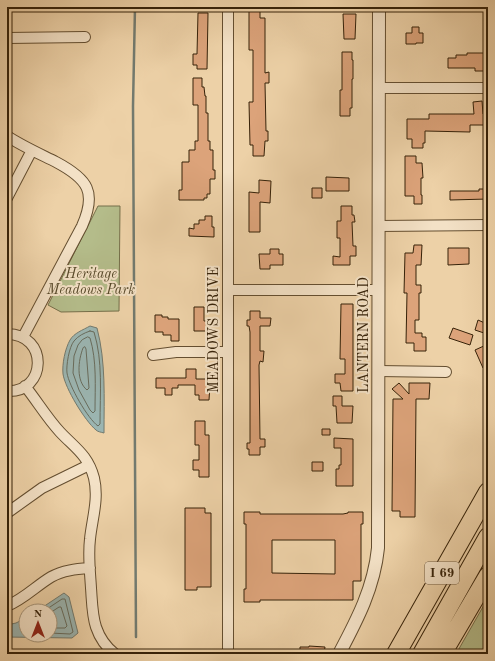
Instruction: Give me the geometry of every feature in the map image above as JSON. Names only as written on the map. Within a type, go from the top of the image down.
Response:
[{"type":"highway","name":"I 69","points":[[396,654],[488,492]]},
{"type":"highway","name":"I 69","points":[[422,654],[488,537]]},
{"type":"highway","points":[[442,654],[488,576]]},
{"type":"street","name":"MEADOWS DRIVE","points":[[228,7],[228,654]]},
{"type":"street","name":"LANTERN ROAD","points":[[339,654],[369,593],[376,569],[378,534],[379,371],[379,7]]},
{"type":"street","points":[[7,38],[85,37]]},
{"type":"street","points":[[378,88],[488,88]]},
{"type":"street","points":[[7,136],[76,174],[85,184],[90,202],[88,212],[82,226],[23,337]]},
{"type":"street","points":[[7,198],[32,150]]},
{"type":"street","points":[[379,226],[488,225]]},
{"type":"street","points":[[228,290],[379,290]]},
{"type":"street","points":[[7,334],[23,337],[32,344],[38,358],[36,374],[29,383],[16,390],[7,391]]},
{"type":"street","points":[[153,355],[176,352],[228,352]]},
{"type":"street","points":[[379,371],[446,372]]},
{"type":"street","points":[[25,386],[61,433],[78,449],[94,478],[96,507],[89,547],[95,624],[103,642],[115,654]]},
{"type":"street","points":[[7,513],[42,488],[88,465]]},
{"type":"street","points":[[7,606],[22,599],[56,575],[68,571],[90,568]]},
{"type":"green space","name":"Heritage Meadows Park","points":[[98,206],[120,206],[119,311],[61,312],[48,305]]},
{"type":"green space","points":[[488,598],[488,654],[456,654]]},
{"type":"water","points":[[90,326],[97,328],[102,354],[104,380],[104,433],[96,430],[81,412],[67,387],[63,374],[64,357],[70,340],[76,334]]},
{"type":"water","points":[[64,593],[69,597],[78,633],[72,638],[58,638],[58,603],[49,603]]},
{"type":"water","points":[[18,622],[18,637],[7,637],[7,625]]},
{"type":"building","points":[[249,11],[260,11],[260,18],[265,18],[265,73],[269,72],[269,83],[265,83],[266,131],[268,131],[268,141],[265,141],[264,156],[253,156],[253,145],[250,145],[249,102],[253,102],[253,50],[249,50]]},
{"type":"building","points":[[198,13],[208,13],[207,69],[197,69],[197,65],[193,65],[193,54],[197,54]]},
{"type":"building","points":[[343,14],[356,14],[355,39],[344,39]]},
{"type":"building","points":[[412,27],[419,27],[419,33],[423,33],[423,43],[406,44],[406,33],[412,33]]},
{"type":"building","points":[[342,52],[352,52],[353,60],[352,108],[350,108],[350,116],[340,116]]},
{"type":"building","points":[[467,53],[488,53],[487,71],[475,71],[475,68],[448,68],[448,58],[456,58],[456,55],[467,55]]},
{"type":"building","points":[[193,78],[202,78],[202,87],[204,87],[206,96],[206,113],[208,113],[208,141],[210,141],[210,150],[213,150],[213,170],[215,170],[215,179],[210,179],[210,194],[207,194],[207,198],[204,198],[204,200],[179,200],[179,190],[182,190],[182,162],[189,162],[189,150],[195,150],[195,141],[198,141],[198,105],[193,105]]},
{"type":"building","points":[[482,101],[483,114],[488,114],[488,125],[470,125],[470,132],[425,131],[425,143],[423,143],[423,148],[412,148],[412,139],[407,139],[407,119],[429,119],[429,114],[474,114],[473,102]]},
{"type":"building","points":[[405,156],[416,156],[416,163],[422,163],[422,204],[414,204],[414,196],[405,196]]},
{"type":"building","points":[[326,177],[349,178],[349,191],[326,191]]},
{"type":"building","points":[[259,180],[271,181],[270,203],[260,202],[260,232],[249,232],[249,192],[259,193]]},
{"type":"building","points":[[312,188],[322,188],[322,198],[312,198]]},
{"type":"building","points":[[479,189],[488,189],[488,199],[450,200],[450,191],[479,191]]},
{"type":"building","points":[[341,206],[352,206],[352,215],[354,215],[355,222],[352,222],[353,246],[356,246],[356,256],[350,256],[350,265],[333,265],[333,256],[340,257],[340,238],[337,238],[337,221],[341,221]]},
{"type":"building","points":[[205,216],[212,216],[214,237],[189,236],[189,228],[194,229],[194,224],[199,224],[199,220],[205,220]]},
{"type":"building","points":[[414,245],[422,245],[421,265],[416,265],[416,285],[421,285],[421,293],[419,293],[419,320],[415,320],[415,333],[422,333],[422,337],[426,337],[426,351],[414,351],[414,343],[406,343],[407,293],[404,293],[405,253],[413,253]]},
{"type":"building","points":[[448,248],[469,248],[469,264],[448,265]]},
{"type":"building","points":[[270,249],[279,249],[279,254],[283,254],[283,265],[270,265],[270,269],[260,269],[259,254],[270,254]]},
{"type":"building","points":[[341,304],[353,304],[353,391],[341,391],[340,383],[335,383],[335,374],[345,374],[345,359],[340,359]]},
{"type":"building","points":[[194,307],[204,307],[204,321],[208,321],[208,331],[194,331]]},
{"type":"building","points":[[250,311],[260,311],[260,318],[271,318],[270,326],[260,326],[260,351],[264,351],[263,362],[260,361],[259,365],[260,439],[265,439],[265,447],[260,447],[260,455],[249,455],[249,449],[247,449],[247,443],[250,443],[250,332],[249,326],[247,326],[247,320],[250,320]]},
{"type":"building","points":[[155,315],[162,315],[162,317],[168,317],[168,319],[179,319],[179,341],[171,341],[171,335],[163,335],[163,332],[155,332]]},
{"type":"building","points":[[478,320],[487,324],[484,333],[475,330]]},
{"type":"building","points":[[453,328],[473,335],[470,345],[449,338]]},
{"type":"building","points":[[486,345],[488,350],[488,366],[483,368],[475,350]]},
{"type":"building","points":[[186,369],[196,369],[196,379],[209,379],[209,400],[199,400],[199,395],[195,395],[195,385],[178,385],[178,388],[172,388],[172,395],[165,395],[165,388],[156,388],[156,378],[186,378]]},
{"type":"building","points":[[399,383],[409,394],[409,383],[430,383],[429,399],[416,399],[415,517],[400,517],[400,511],[392,511],[393,399],[403,399],[392,389]]},
{"type":"building","points":[[333,396],[342,396],[342,406],[353,406],[352,423],[337,423],[336,406],[333,406]]},
{"type":"building","points":[[195,421],[205,421],[205,435],[209,435],[209,477],[199,477],[199,470],[193,470],[193,460],[199,460],[199,445],[195,445]]},
{"type":"building","points":[[322,429],[330,429],[330,435],[322,435]]},
{"type":"building","points":[[334,438],[353,439],[353,486],[336,486],[336,469],[339,469],[339,465],[341,465],[341,448],[334,448]]},
{"type":"building","points":[[312,462],[323,462],[323,471],[312,471]]},
{"type":"building","points":[[185,508],[205,508],[205,513],[211,513],[211,587],[197,587],[197,590],[185,590]]},
{"type":"building","points":[[244,512],[260,512],[260,514],[343,514],[348,512],[363,512],[363,524],[361,524],[361,581],[353,581],[353,600],[260,600],[260,602],[244,602],[244,589],[246,589],[246,524],[244,524]],"holes":[[[272,540],[335,540],[335,574],[272,573]]]},
{"type":"building","points":[[300,647],[325,647],[324,654],[300,654]]},
{"type":"waterway","points":[[135,7],[133,106],[136,637]]}]
